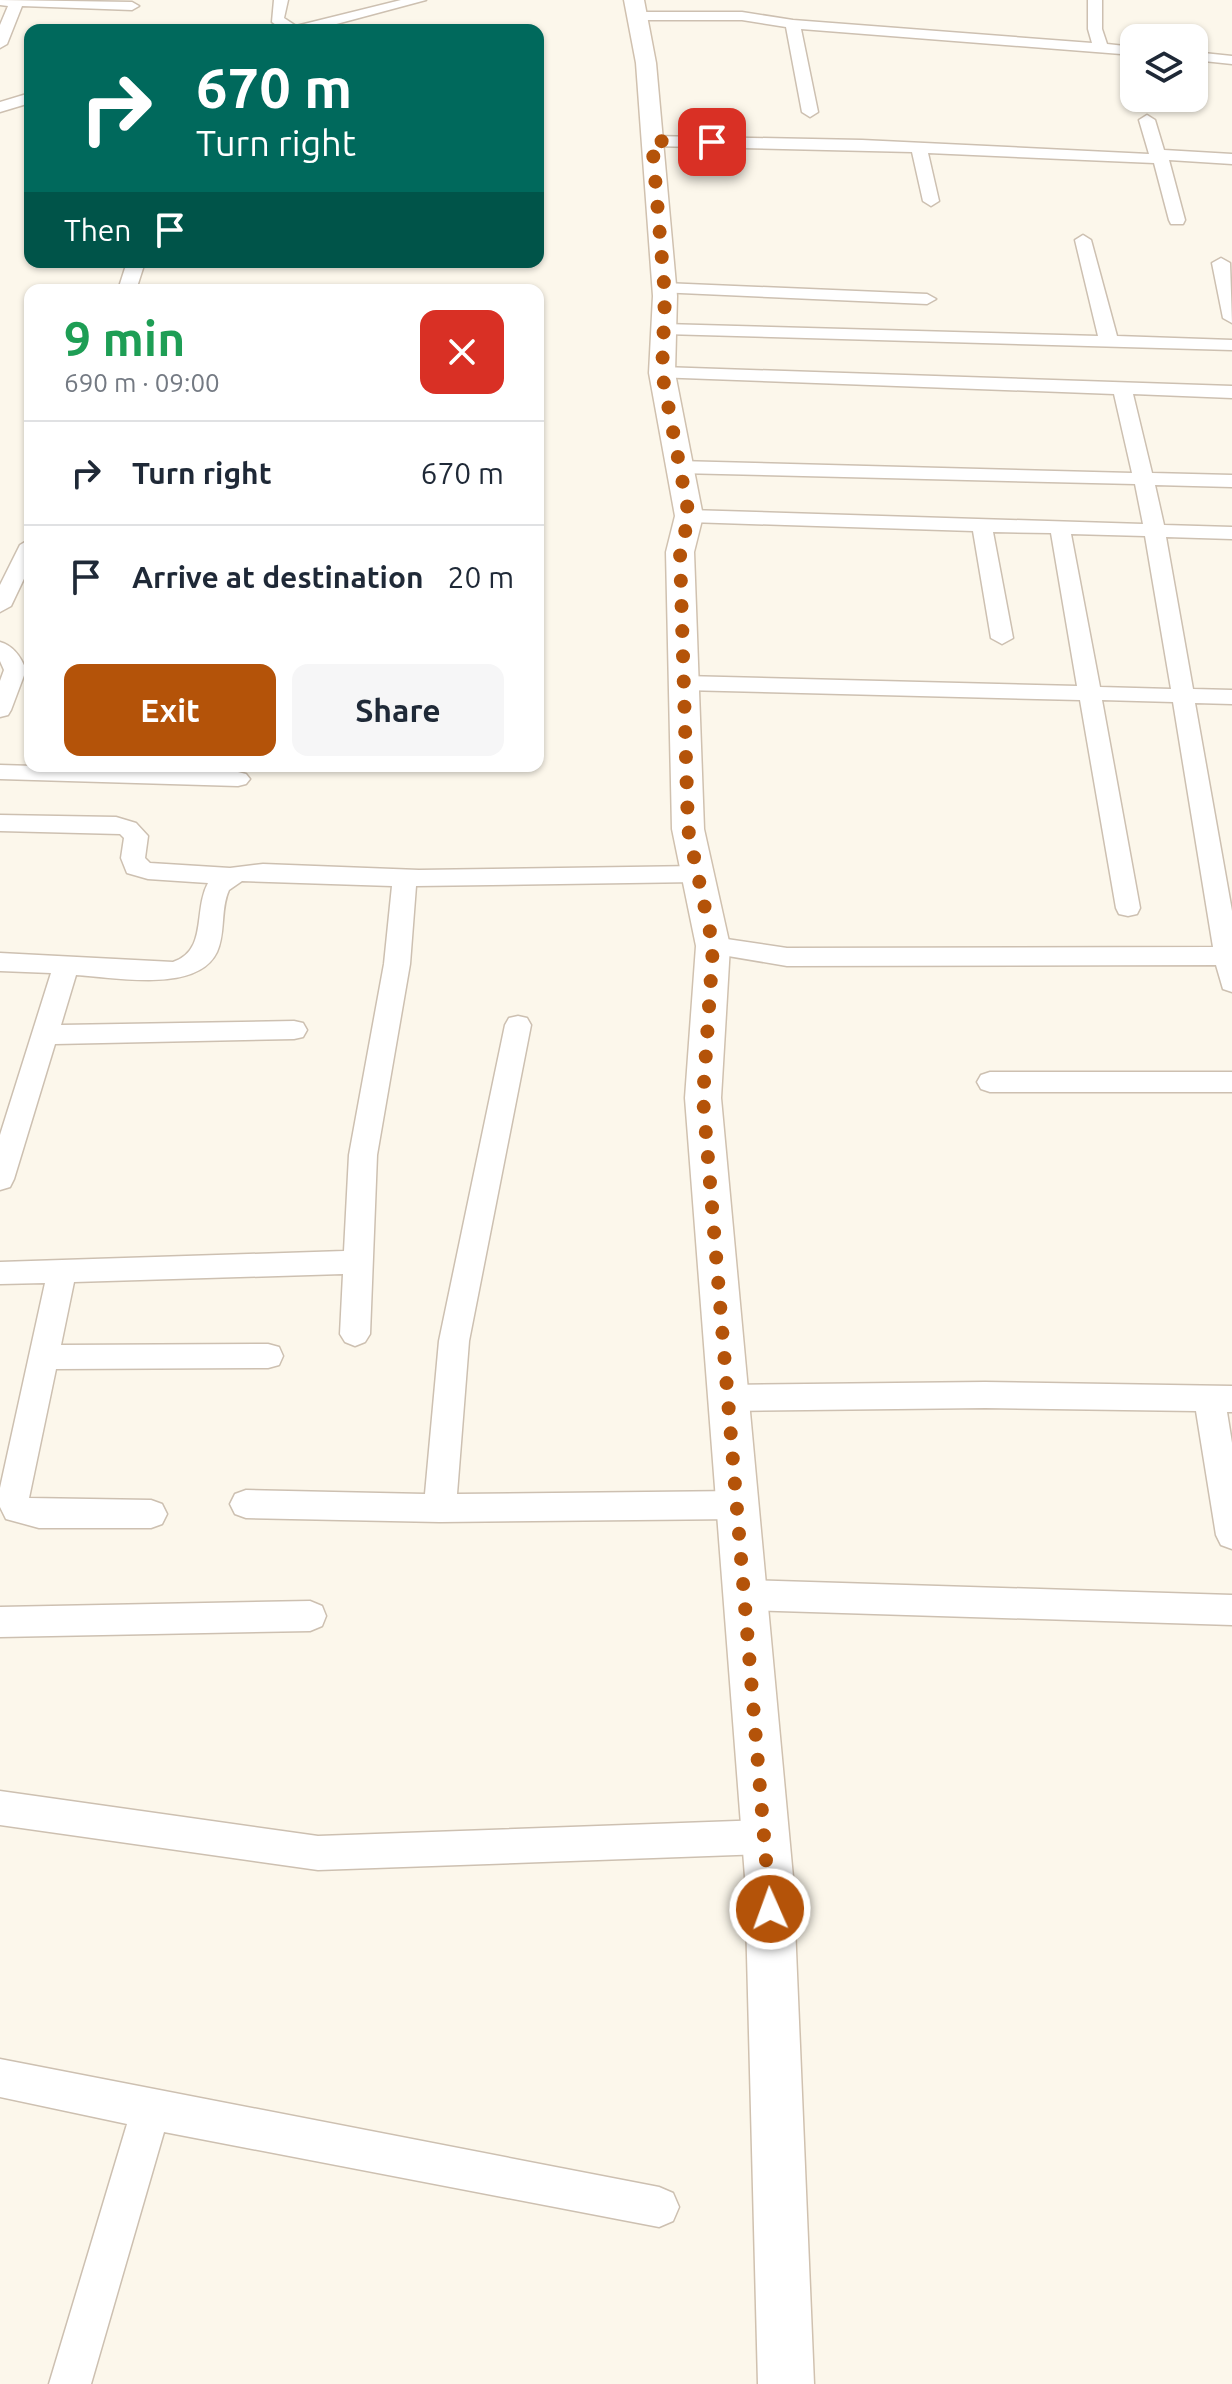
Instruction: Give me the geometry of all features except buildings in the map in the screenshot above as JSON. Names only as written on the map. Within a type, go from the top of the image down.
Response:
[{"type":"street","points":[[281,0],[277,19],[285,24]]},
{"type":"street","points":[[319,24],[419,0]]},
{"type":"street","points":[[1095,0],[1095,29],[1101,48]]},
{"type":"street","points":[[0,44],[11,1],[132,6]]},
{"type":"street","points":[[786,2384],[766,1837],[703,1098],[713,946],[688,829],[680,552],[689,516],[662,373],[664,288],[646,63],[636,8],[742,16],[793,24],[1120,50]]},
{"type":"street","points":[[793,24],[810,112]]},
{"type":"street","points":[[1208,57],[1232,60]]},
{"type":"street","points":[[0,107],[24,100]]},
{"type":"street","points":[[1147,120],[1177,220]]},
{"type":"street","points":[[652,141],[1232,159]]},
{"type":"street","points":[[919,148],[931,201]]},
{"type":"street","points":[[1083,240],[1109,342]]},
{"type":"street","points":[[1221,263],[1232,318]]},
{"type":"street","points":[[664,288],[927,299]]},
{"type":"street","points":[[664,329],[1232,345]]},
{"type":"street","points":[[662,373],[1232,392]]},
{"type":"street","points":[[1123,390],[1154,531],[1226,914],[1227,956],[1232,983]]},
{"type":"street","points":[[678,467],[1232,481]]},
{"type":"street","points":[[689,516],[1232,533]]},
{"type":"street","points":[[982,526],[1002,638]]},
{"type":"street","points":[[1060,528],[1128,908]]},
{"type":"street","points":[[0,606],[8,576],[24,553]]},
{"type":"street","points":[[0,649],[11,659],[15,670],[0,710]]},
{"type":"street","points":[[684,683],[1232,697]]},
{"type":"street","points":[[0,772],[238,779]]},
{"type":"street","points":[[0,823],[116,825],[128,828],[136,836],[133,858],[136,867],[148,871],[230,876],[251,872],[405,876],[698,874]]},
{"type":"street","points":[[0,962],[174,971],[193,967],[205,957],[219,886],[230,876]]},
{"type":"street","points":[[355,1334],[363,1155],[397,964],[405,876]]},
{"type":"street","points":[[713,946],[787,957],[1227,956]]},
{"type":"street","points":[[0,1179],[66,966]]},
{"type":"street","points":[[440,1508],[454,1341],[518,1025]]},
{"type":"street","points":[[44,1035],[294,1030]]},
{"type":"street","points":[[990,1082],[1232,1082]]},
{"type":"street","points":[[0,1273],[358,1262]]},
{"type":"street","points":[[62,1270],[13,1501],[17,1509],[39,1514],[151,1514]]},
{"type":"street","points":[[44,1357],[268,1356]]},
{"type":"street","points":[[728,1398],[985,1395],[1220,1398],[1232,1535]]},
{"type":"street","points":[[246,1504],[440,1508],[738,1505]]},
{"type":"street","points":[[745,1595],[1232,1610]]},
{"type":"street","points":[[0,1622],[310,1616]]},
{"type":"street","points":[[0,1808],[318,1853],[766,1837]]},
{"type":"street","points":[[0,2078],[659,2207]]},
{"type":"street","points":[[70,2384],[151,2110]]},
{"type":"route","points":[[712,142],[652,141],[665,296],[662,373],[689,516],[680,552],[688,829],[713,946],[703,1098],[770,1909]]}]
